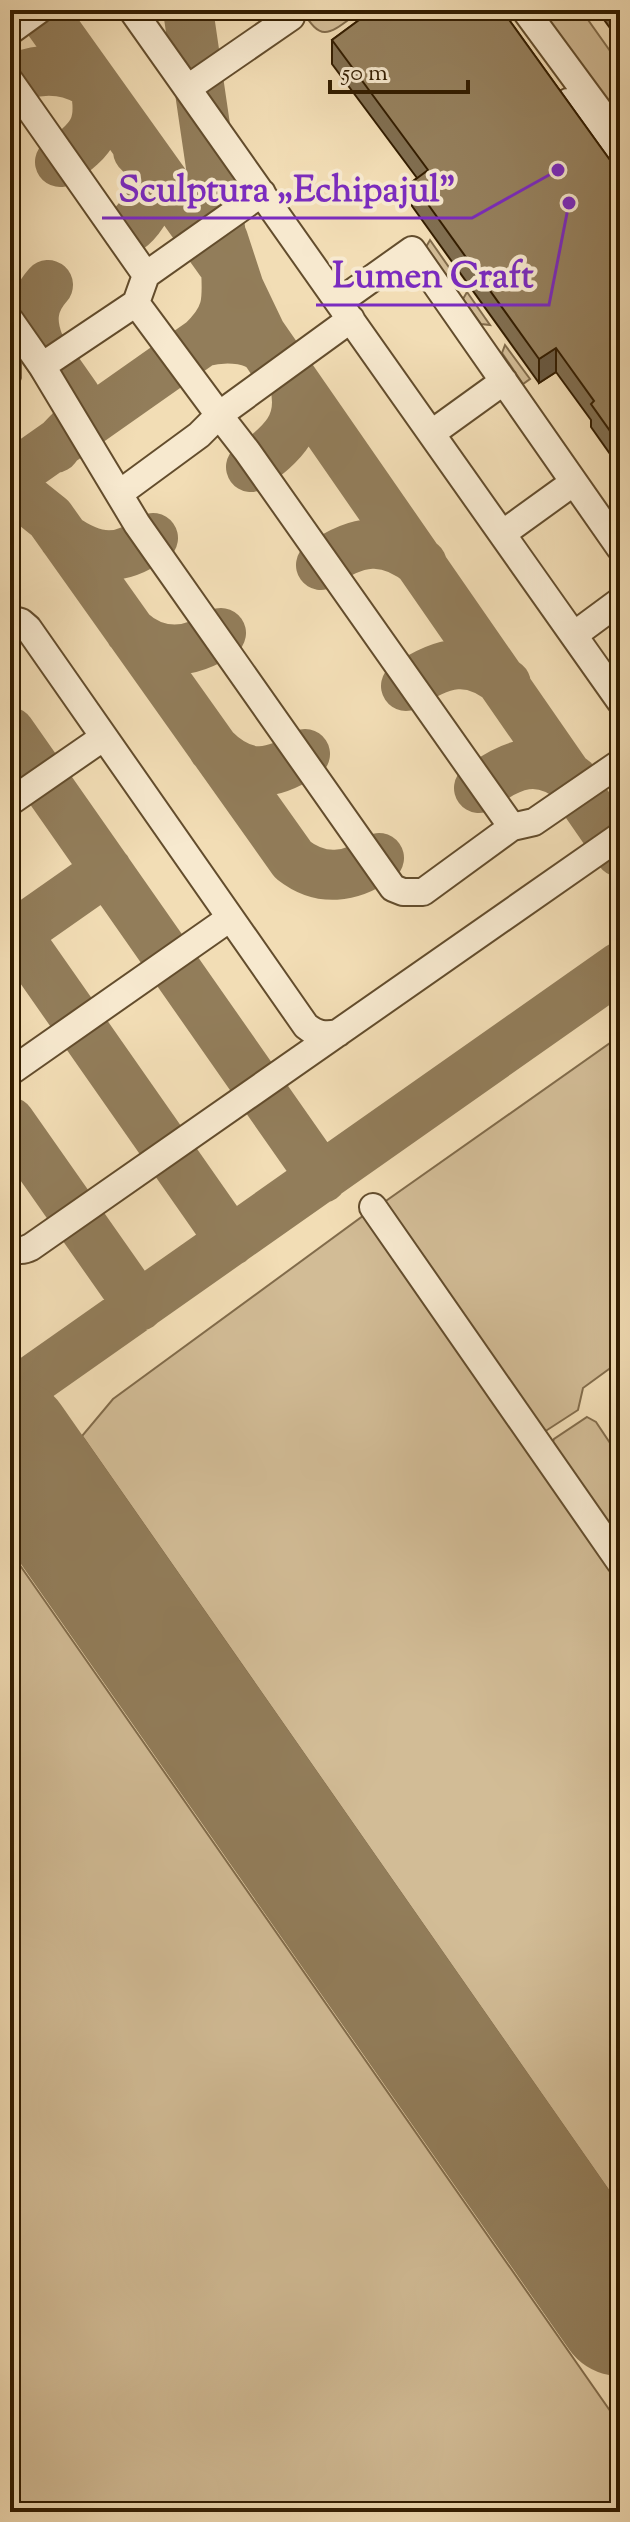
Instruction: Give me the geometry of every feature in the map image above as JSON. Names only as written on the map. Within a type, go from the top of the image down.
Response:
[{"type":"lane","points":[[10,31],[39,10]]},
{"type":"lane","points":[[188,88],[291,17],[287,10]]},
{"type":"lane","points":[[501,10],[620,174]]},
{"type":"lane","points":[[135,11],[620,701]]},
{"type":"lane","points":[[549,30],[620,139]]},
{"type":"lane","points":[[10,81],[146,275]]},
{"type":"lane","points":[[42,366],[136,303],[146,275],[262,193]]},
{"type":"lane","points":[[120,493],[199,435],[412,250],[620,548]]},
{"type":"lane","points":[[136,303],[247,451],[512,827]]},
{"type":"lane","points":[[10,320],[42,366],[137,524],[393,888],[403,892],[423,892],[512,827],[534,822],[620,763]]},
{"type":"lane","points":[[432,433],[504,381]]},
{"type":"lane","points":[[502,534],[574,482]]},
{"type":"lane","points":[[574,635],[620,601]]},
{"type":"lane","points":[[10,619],[28,628],[306,1026],[319,1034],[338,1033]]},
{"type":"lane","points":[[10,802],[104,737]]},
{"type":"lane","points":[[10,1248],[16,1251],[31,1247],[620,836]]},
{"type":"lane","points":[[10,1072],[230,918]]},
{"type":"lane","points":[[302,1058],[309,1042],[306,1026]]},
{"type":"lane","points":[[373,1207],[620,1562]]},
{"type":"shaded area","points":[[302,10],[351,10],[355,15],[326,32],[314,27]]},
{"type":"shaded area","points":[[539,10],[581,10],[620,65],[620,122]]},
{"type":"shaded area","points":[[430,240],[455,276],[447,277],[426,247]]},
{"type":"shaded area","points":[[467,292],[490,325],[481,324],[463,299]]},
{"type":"shaded area","points":[[10,337],[21,347],[21,378],[10,406]]},
{"type":"shaded area","points":[[505,345],[530,379],[523,384],[502,353]]},
{"type":"shaded area","points":[[620,1036],[620,1361],[583,1388],[578,1410],[541,1434],[383,1203]]},
{"type":"shaded area","points":[[367,1213],[620,1575],[620,2207],[82,1436],[113,1399]]},
{"type":"shaded area","points":[[587,1417],[596,1422],[616,1452],[620,1450],[620,1548],[550,1448],[554,1439]]},
{"type":"shaded area","points":[[10,1551],[620,2425],[620,2512],[10,2512]]},
{"type":"building","points":[[368,10],[502,10],[620,174],[620,445],[591,404],[594,401],[556,348],[539,359],[412,182],[428,170],[332,40],[370,12]]},
{"type":"taxiway","points":[[41,10],[221,262]]},
{"type":"taxiway","points":[[10,477],[202,342],[222,317],[227,291],[226,269],[188,10]]},
{"type":"taxiway","points":[[22,76],[41,71],[60,72],[95,86],[98,112],[93,130],[81,146],[60,162]]},
{"type":"taxiway","points":[[131,227],[144,210],[152,189],[150,169],[138,151]]},
{"type":"taxiway","points":[[223,239],[239,288],[261,334],[620,852]]},
{"type":"taxiway","points":[[39,344],[34,313],[48,285]]},
{"type":"taxiway","points":[[10,303],[76,397],[77,421],[55,448]]},
{"type":"taxiway","points":[[202,342],[217,339],[251,342],[264,349],[278,370]]},
{"type":"taxiway","points":[[251,467],[289,432],[297,410],[294,382]]},
{"type":"taxiway","points":[[10,496],[30,502],[50,518],[293,860],[314,872],[336,875],[358,870],[379,858]]},
{"type":"taxiway","points":[[64,538],[87,551],[109,555],[130,551],[153,538]]},
{"type":"taxiway","points":[[321,565],[346,550],[371,544],[396,548],[422,564]]},
{"type":"taxiway","points":[[130,631],[152,645],[175,650],[198,645],[221,633]]},
{"type":"taxiway","points":[[406,686],[432,671],[456,664],[480,668],[506,684]]},
{"type":"taxiway","points":[[10,732],[322,1178]]},
{"type":"taxiway","points":[[213,748],[236,765],[258,771],[280,767],[305,754]]},
{"type":"taxiway","points":[[479,788],[514,768],[537,764],[549,766],[574,781]]},
{"type":"taxiway","points":[[10,938],[107,870]]},
{"type":"taxiway","points":[[10,925],[231,1241]]},
{"type":"taxiway","points":[[10,1396],[620,967]]},
{"type":"taxiway","points":[[10,1122],[139,1306]]},
{"type":"runway","points":[[10,1440],[620,2314]]},
{"type":"place","name":"Sculptura „Echipajul”","points":[[558,170]]},
{"type":"place","name":"Lumen Craft","points":[[569,203]]}]
